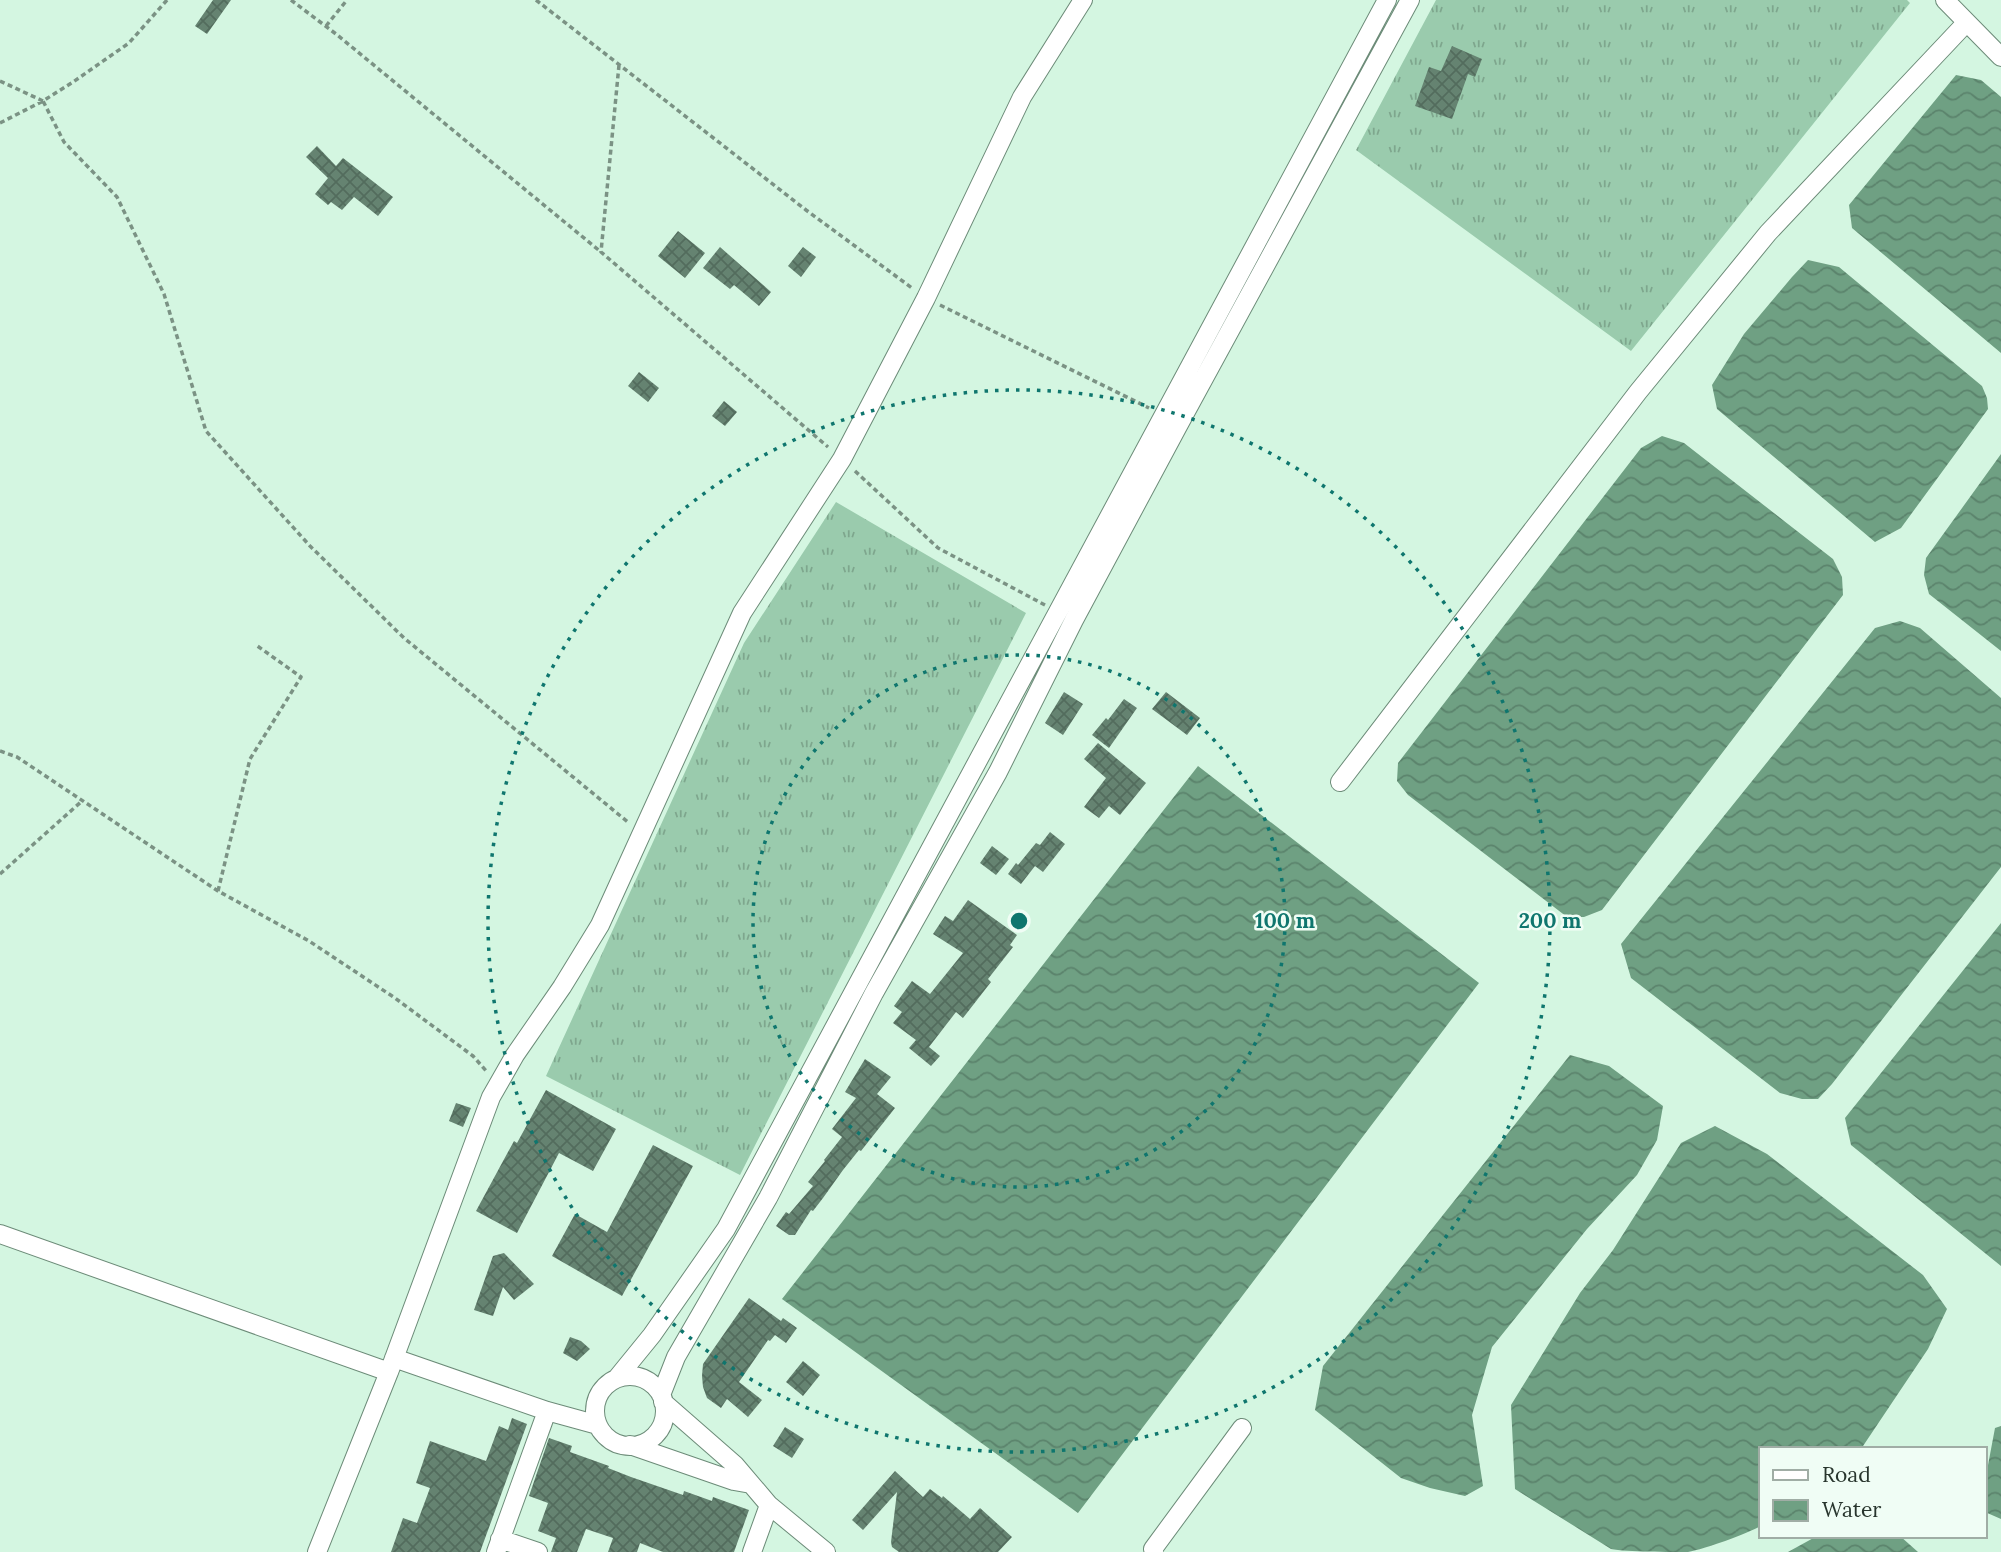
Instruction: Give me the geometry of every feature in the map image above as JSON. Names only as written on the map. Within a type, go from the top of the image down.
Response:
[{"type":"street","points":[[317,1552],[391,1365],[491,1097],[515,1055],[562,987],[600,925],[742,613],[842,459],[926,298],[1022,97],[1083,0]]},
{"type":"street","points":[[751,1485],[610,1439],[598,1425],[595,1414],[600,1393],[607,1384],[617,1378],[652,1335],[726,1229],[1387,0]]},
{"type":"street","points":[[630,1446],[649,1440],[663,1423],[665,1412],[662,1398],[676,1357],[768,1198],[874,993],[998,772],[1074,620],[1410,0]]},
{"type":"street","points":[[1945,0],[2001,57]]},
{"type":"street","points":[[1339,782],[1638,392],[1759,243],[1786,211],[1966,23]]},
{"type":"street","points":[[0,1234],[391,1365],[598,1425]]},
{"type":"street","points":[[617,1378],[639,1377],[650,1382],[662,1398],[735,1465],[769,1505],[826,1552]]},
{"type":"street","points":[[538,1552],[498,1545],[547,1410]]},
{"type":"street","points":[[1154,1552],[1153,1549],[1242,1429]]},
{"type":"street","points":[[752,1552],[769,1505]]},
{"type":"path","points":[[0,123],[74,82],[129,43],[167,0]]},
{"type":"path","points":[[291,0],[601,252],[842,459],[938,548],[1057,611]]},
{"type":"path","points":[[326,26],[346,0]]},
{"type":"path","points":[[536,0],[806,210],[926,298],[1163,415]]},
{"type":"path","points":[[601,252],[619,65]]},
{"type":"path","points":[[0,81],[43,101],[64,142],[117,197],[164,294],[206,431],[310,547],[404,638],[642,833]]},
{"type":"path","points":[[218,891],[250,759],[301,677],[256,645]]},
{"type":"path","points":[[0,751],[17,757],[218,891],[309,942],[395,998],[473,1056],[490,1075],[491,1097]]},
{"type":"path","points":[[0,874],[82,801]]},
{"type":"green space","points":[[1436,0],[1907,0],[1910,3],[1631,351],[1356,150]]},
{"type":"green space","points":[[836,502],[1026,613],[740,1175],[546,1076],[744,643]]},
{"type":"water","points":[[1956,75],[1981,80],[2001,97],[2001,353],[1852,228],[1849,205]]},
{"type":"water","points":[[1808,260],[1839,267],[1982,386],[1987,398],[1988,409],[1901,528],[1875,542],[1717,409],[1712,385],[1744,334]]},
{"type":"water","points":[[1662,436],[1684,443],[1833,559],[1842,577],[1843,595],[1602,910],[1584,917],[1567,917],[1408,795],[1397,781],[1398,763],[1641,448]]},
{"type":"water","points":[[2001,454],[2001,651],[1929,594],[1924,575],[1926,558]]},
{"type":"water","points":[[1900,621],[1920,628],[2001,698],[2001,867],[1832,1084],[1818,1099],[1802,1099],[1780,1093],[1631,978],[1621,944],[1875,628]]},
{"type":"water","points":[[1198,766],[1479,983],[1078,1513],[782,1299]]},
{"type":"water","points":[[2001,923],[2001,1266],[1851,1145],[1845,1118]]},
{"type":"water","points":[[1570,1055],[1609,1066],[1663,1106],[1657,1140],[1637,1175],[1587,1229],[1492,1347],[1472,1415],[1483,1486],[1465,1496],[1401,1478],[1315,1410],[1323,1366]]},
{"type":"water","points":[[1715,1126],[1767,1154],[1923,1275],[1947,1309],[1928,1349],[1862,1447],[1759,1447],[1759,1527],[1688,1552],[1611,1549],[1515,1489],[1511,1405],[1580,1293],[1613,1250],[1681,1143]]},
{"type":"water","points":[[2001,1426],[2001,1519],[1987,1513],[1987,1470],[1995,1428]]},
{"type":"water","points":[[1813,1538],[1902,1538],[1918,1552],[1788,1552]]},
{"type":"building","points":[[213,0],[231,0],[207,34],[195,26]]},
{"type":"building","points":[[1452,46],[1482,59],[1475,77],[1468,74],[1452,119],[1415,106],[1429,67],[1441,71]]},
{"type":"building","points":[[317,146],[336,166],[343,158],[393,197],[378,216],[354,197],[342,210],[331,202],[328,205],[315,194],[328,178],[306,157]]},
{"type":"building","points":[[678,231],[705,253],[685,278],[658,256]]},
{"type":"building","points":[[720,247],[771,292],[759,306],[734,285],[730,289],[703,268]]},
{"type":"building","points":[[803,247],[816,257],[801,277],[788,266]]},
{"type":"building","points":[[639,372],[659,388],[648,402],[628,386]]},
{"type":"building","points":[[724,401],[737,412],[725,426],[712,416]]},
{"type":"building","points":[[1064,692],[1083,704],[1063,735],[1045,723]]},
{"type":"building","points":[[1166,692],[1200,718],[1187,735],[1152,709]]},
{"type":"building","points":[[1124,699],[1137,708],[1109,748],[1092,735]]},
{"type":"building","points":[[1098,743],[1146,783],[1120,815],[1109,806],[1099,818],[1084,807],[1106,778],[1084,759]]},
{"type":"building","points":[[1050,832],[1065,844],[1043,872],[1035,866],[1021,884],[1008,874],[1036,843],[1040,845]]},
{"type":"building","points":[[992,846],[1009,859],[996,875],[980,863]]},
{"type":"building","points":[[968,900],[1017,935],[1010,945],[1013,947],[988,979],[991,982],[963,1018],[956,1012],[929,1047],[940,1056],[931,1066],[909,1048],[916,1040],[893,1023],[902,1012],[894,1006],[912,981],[930,994],[963,953],[933,934],[945,916],[953,921]]},
{"type":"building","points":[[865,1059],[891,1077],[877,1094],[895,1108],[813,1211],[811,1210],[795,1235],[789,1235],[776,1226],[786,1212],[789,1214],[813,1186],[808,1182],[842,1137],[832,1129],[856,1098],[845,1092]]},
{"type":"building","points":[[546,1090],[616,1129],[593,1171],[559,1153],[517,1233],[476,1211],[514,1141],[517,1143]]},
{"type":"building","points":[[456,1103],[471,1108],[463,1127],[449,1121]]},
{"type":"building","points":[[653,1145],[693,1166],[622,1296],[552,1256],[575,1214],[607,1232]]},
{"type":"building","points":[[504,1253],[534,1284],[514,1300],[503,1287],[493,1316],[474,1310],[493,1256]]},
{"type":"building","points":[[749,1298],[781,1321],[783,1318],[797,1328],[786,1343],[775,1335],[768,1340],[739,1382],[762,1400],[748,1417],[727,1399],[721,1408],[707,1398],[702,1376],[703,1364]]},
{"type":"building","points":[[570,1337],[581,1341],[590,1349],[577,1361],[563,1353]]},
{"type":"building","points":[[803,1361],[820,1375],[803,1396],[786,1382]]},
{"type":"building","points":[[512,1418],[527,1424],[480,1552],[391,1552],[403,1518],[417,1523],[430,1488],[416,1483],[430,1441],[486,1461],[499,1426],[508,1430]]},
{"type":"building","points":[[785,1427],[804,1439],[792,1458],[773,1446]]},
{"type":"building","points":[[549,1438],[572,1446],[570,1452],[631,1477],[683,1495],[684,1491],[712,1501],[713,1497],[749,1510],[734,1552],[663,1552],[640,1543],[637,1552],[608,1552],[613,1538],[586,1529],[577,1552],[551,1552],[556,1538],[538,1531],[548,1503],[529,1496]]},
{"type":"building","points":[[895,1471],[923,1497],[930,1489],[942,1498],[943,1496],[970,1519],[980,1508],[1012,1537],[998,1552],[899,1552],[892,1547],[891,1542],[897,1492],[863,1530],[852,1520]]}]
